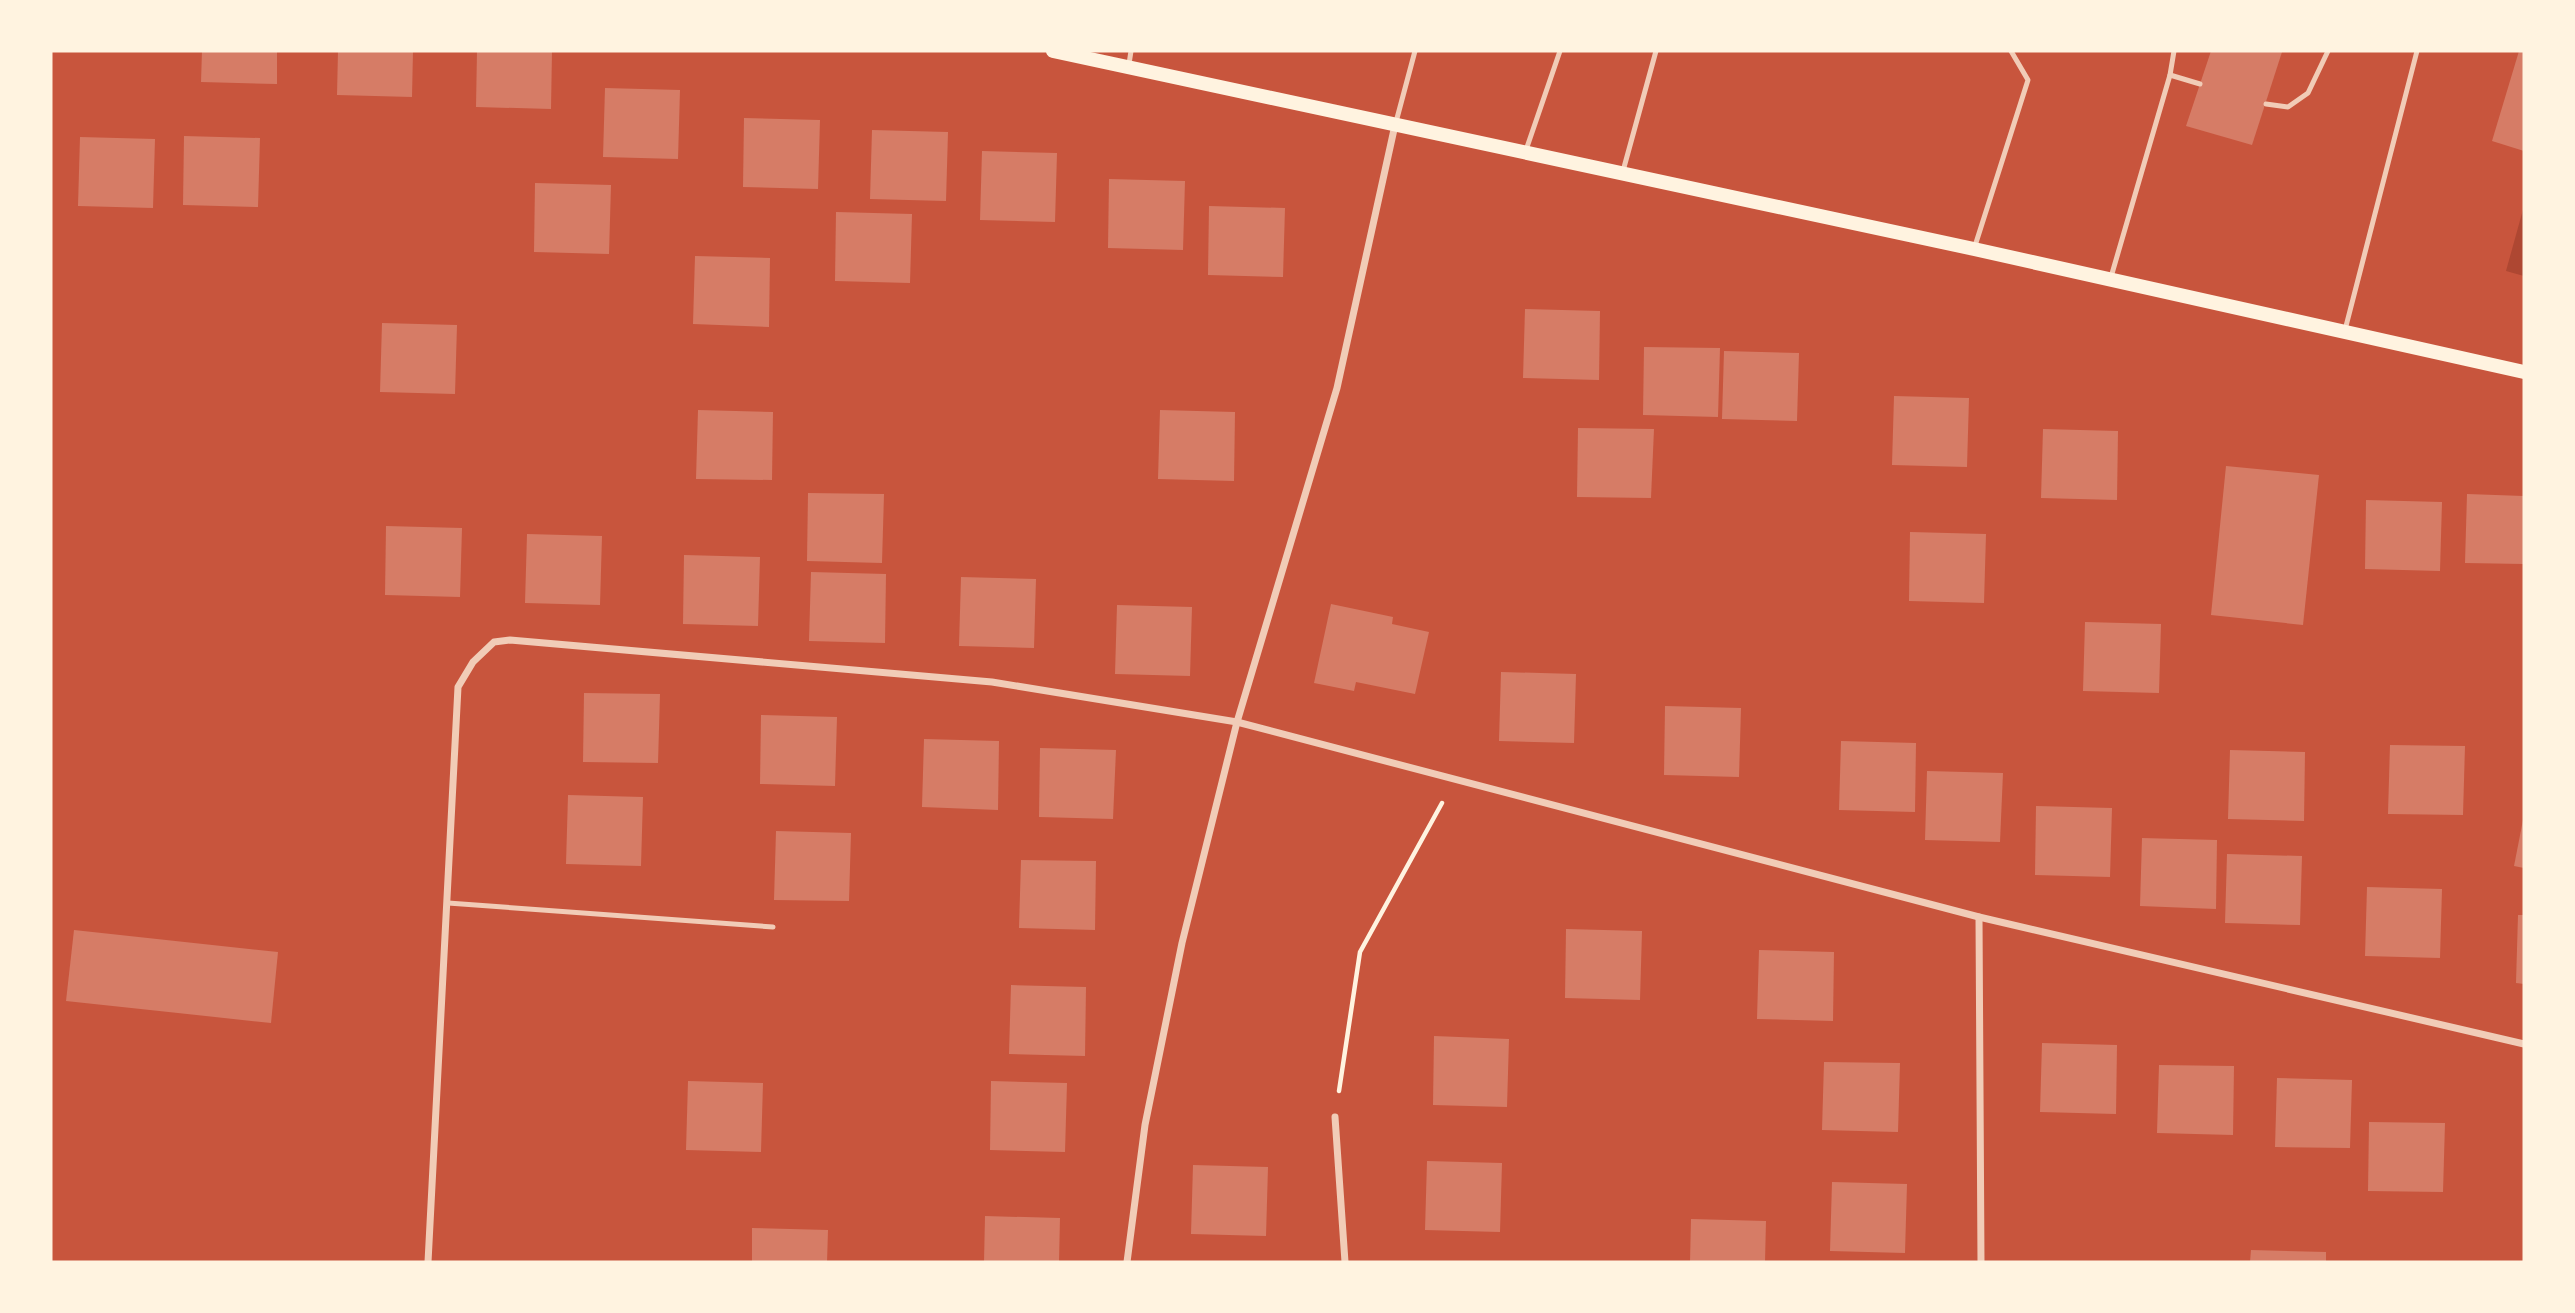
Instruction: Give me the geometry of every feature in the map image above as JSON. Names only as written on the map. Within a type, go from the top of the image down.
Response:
[{"type":"main road","points":[[1053,51],[1974,248],[2524,372]]},
{"type":"street","points":[[1127,1262],[1144,1125],[1182,943],[1237,722],[1337,388],[1395,125]]},
{"type":"street","points":[[428,1262],[458,687],[473,662],[494,642],[510,640],[992,682],[1237,722],[1979,917],[2524,1044]]},
{"type":"street","points":[[1979,917],[1981,1262]]},
{"type":"street","points":[[1335,1117],[1345,1262]]},
{"type":"lane","points":[[1128,67],[1132,51]]},
{"type":"lane","points":[[1395,125],[1415,51]]},
{"type":"lane","points":[[1525,153],[1560,51]]},
{"type":"lane","points":[[1622,174],[1656,51]]},
{"type":"lane","points":[[1974,248],[2028,80],[2011,51]]},
{"type":"lane","points":[[2110,279],[2170,75],[2174,51]]},
{"type":"lane","points":[[2266,104],[2288,107],[2308,93],[2328,51]]},
{"type":"lane","points":[[2345,330],[2417,51]]},
{"type":"lane","points":[[2170,75],[2200,85]]},
{"type":"lane","points":[[448,903],[773,927]]},
{"type":"path","points":[[1335,1117],[1360,952],[1456,778]]},
{"type":"shaded area","points":[[2524,206],[2524,276],[2506,271]]},
{"type":"building","points":[[202,51],[277,51],[277,84],[201,82]]},
{"type":"building","points":[[338,51],[413,51],[412,97],[337,95]]},
{"type":"building","points":[[477,51],[552,51],[551,109],[476,107]]},
{"type":"building","points":[[2211,51],[2282,52],[2252,145],[2186,126]]},
{"type":"building","points":[[2519,51],[2524,51],[2524,151],[2492,141]]},
{"type":"building","points":[[605,88],[680,90],[678,159],[603,157]]},
{"type":"building","points":[[744,118],[820,120],[818,189],[743,187]]},
{"type":"building","points":[[872,130],[948,132],[946,201],[870,199]]},
{"type":"building","points":[[184,136],[260,138],[258,207],[183,205]]},
{"type":"building","points":[[80,137],[155,139],[153,208],[78,206]]},
{"type":"building","points":[[982,151],[1057,153],[1055,222],[980,220]]},
{"type":"building","points":[[1109,179],[1185,181],[1183,250],[1108,248]]},
{"type":"building","points":[[535,183],[611,185],[609,254],[534,252]]},
{"type":"building","points":[[1209,206],[1285,208],[1283,277],[1208,275]]},
{"type":"building","points":[[836,212],[912,214],[910,283],[835,281]]},
{"type":"building","points":[[695,256],[770,258],[769,327],[693,324]]},
{"type":"building","points":[[1525,309],[1600,311],[1599,380],[1523,378]]},
{"type":"building","points":[[382,323],[457,325],[455,394],[380,392]]},
{"type":"building","points":[[1644,347],[1720,348],[1718,417],[1643,415]]},
{"type":"building","points":[[1724,351],[1799,353],[1797,421],[1722,419]]},
{"type":"building","points":[[1894,396],[1969,398],[1967,467],[1892,465]]},
{"type":"building","points":[[698,410],[773,412],[772,480],[696,479]]},
{"type":"building","points":[[1160,410],[1235,412],[1234,481],[1158,479]]},
{"type":"building","points":[[1578,428],[1654,429],[1651,498],[1577,497]]},
{"type":"building","points":[[2043,429],[2118,431],[2117,500],[2041,498]]},
{"type":"building","points":[[2226,466],[2319,475],[2303,625],[2211,615]]},
{"type":"building","points":[[808,493],[884,494],[882,563],[807,561]]},
{"type":"building","points":[[2467,494],[2524,496],[2524,564],[2465,563]]},
{"type":"building","points":[[2366,500],[2442,502],[2440,571],[2365,569]]},
{"type":"building","points":[[386,526],[462,528],[460,597],[385,595]]},
{"type":"building","points":[[1910,532],[1986,534],[1984,603],[1909,601]]},
{"type":"building","points":[[527,534],[602,536],[600,605],[525,603]]},
{"type":"building","points":[[684,555],[760,557],[758,626],[683,624]]},
{"type":"building","points":[[811,572],[886,574],[885,643],[809,641]]},
{"type":"building","points":[[961,577],[1036,579],[1034,648],[959,646]]},
{"type":"building","points":[[1331,604],[1393,617],[1392,624],[1429,632],[1415,694],[1356,682],[1354,691],[1314,683]]},
{"type":"building","points":[[1117,605],[1192,607],[1190,676],[1115,674]]},
{"type":"building","points":[[2085,622],[2161,624],[2159,693],[2083,691]]},
{"type":"building","points":[[1501,672],[1576,674],[1574,743],[1499,741]]},
{"type":"building","points":[[584,693],[660,694],[658,763],[583,762]]},
{"type":"building","points":[[1665,706],[1741,708],[1739,777],[1664,775]]},
{"type":"building","points":[[761,715],[837,717],[835,786],[760,784]]},
{"type":"building","points":[[924,739],[999,741],[998,810],[922,807]]},
{"type":"building","points":[[1841,741],[1916,743],[1915,812],[1839,810]]},
{"type":"building","points":[[2390,745],[2465,746],[2463,815],[2388,814]]},
{"type":"building","points":[[1040,748],[1116,750],[1113,819],[1039,817]]},
{"type":"building","points":[[2230,750],[2305,752],[2304,821],[2228,819]]},
{"type":"building","points":[[1927,771],[2003,773],[2000,842],[1925,840]]},
{"type":"building","points":[[568,795],[643,797],[641,866],[566,864]]},
{"type":"building","points":[[2036,806],[2112,808],[2110,877],[2035,875]]},
{"type":"building","points":[[2524,820],[2524,868],[2514,866]]},
{"type":"building","points":[[776,831],[851,833],[849,901],[774,900]]},
{"type":"building","points":[[2142,838],[2217,840],[2216,909],[2140,906]]},
{"type":"building","points":[[2227,854],[2302,856],[2300,925],[2225,923]]},
{"type":"building","points":[[1021,860],[1096,861],[1095,930],[1019,928]]},
{"type":"building","points":[[2367,887],[2442,889],[2440,958],[2365,956]]},
{"type":"building","points":[[2518,915],[2524,915],[2524,984],[2516,983]]},
{"type":"building","points":[[1566,929],[1642,931],[1640,1000],[1565,998]]},
{"type":"building","points":[[74,930],[278,952],[271,1023],[66,1001]]},
{"type":"building","points":[[1759,950],[1834,952],[1833,1021],[1757,1019]]},
{"type":"building","points":[[1011,985],[1086,987],[1085,1056],[1009,1054]]},
{"type":"building","points":[[1434,1036],[1509,1039],[1507,1107],[1433,1105]]},
{"type":"building","points":[[2042,1043],[2117,1045],[2116,1114],[2040,1112]]},
{"type":"building","points":[[1824,1062],[1900,1063],[1898,1132],[1822,1130]]},
{"type":"building","points":[[2159,1065],[2234,1066],[2233,1135],[2157,1133]]},
{"type":"building","points":[[2277,1078],[2352,1080],[2350,1148],[2275,1147]]},
{"type":"building","points":[[688,1081],[763,1083],[761,1152],[686,1150]]},
{"type":"building","points":[[991,1081],[1067,1083],[1065,1152],[990,1150]]},
{"type":"building","points":[[2369,1122],[2445,1123],[2443,1192],[2368,1191]]},
{"type":"building","points":[[1427,1161],[1502,1163],[1500,1232],[1425,1230]]},
{"type":"building","points":[[1193,1165],[1268,1167],[1266,1236],[1191,1234]]},
{"type":"building","points":[[1832,1182],[1907,1184],[1905,1253],[1830,1251]]},
{"type":"building","points":[[985,1216],[1060,1218],[1059,1262],[984,1262]]},
{"type":"building","points":[[1691,1219],[1766,1221],[1765,1262],[1690,1262]]},
{"type":"building","points":[[752,1228],[828,1230],[827,1262],[752,1262]]},
{"type":"building","points":[[2251,1250],[2326,1252],[2326,1262],[2250,1262]]}]
